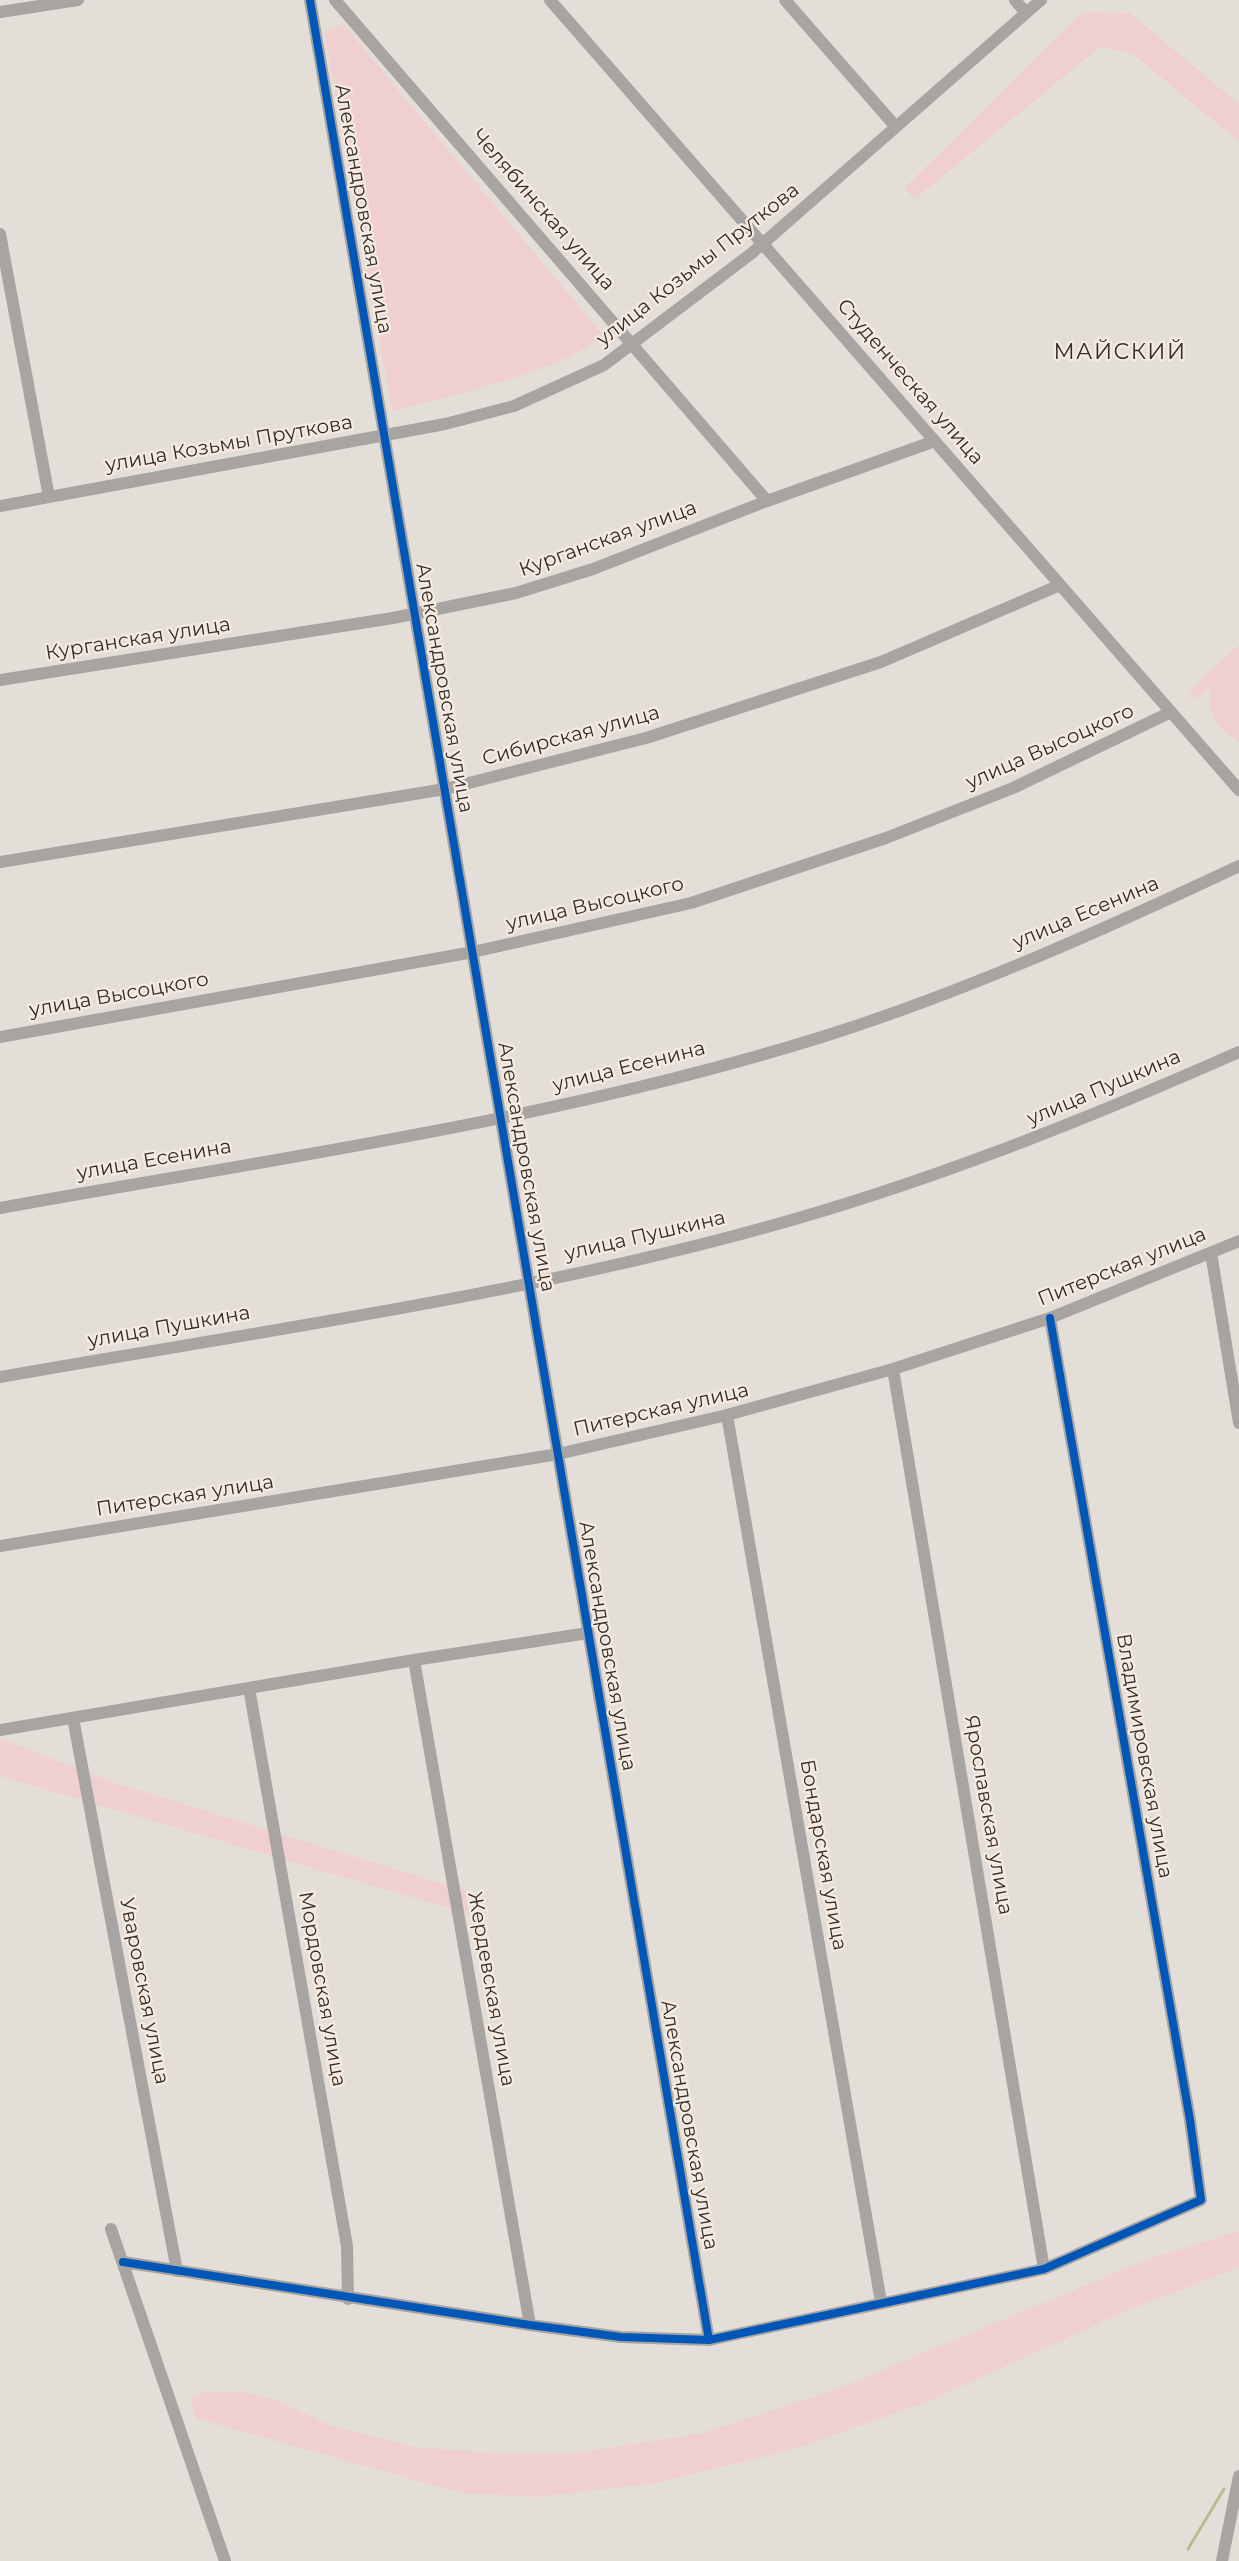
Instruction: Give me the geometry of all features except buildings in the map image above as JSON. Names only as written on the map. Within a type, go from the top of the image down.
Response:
[{"type":"street","points":[[0,12],[78,0]]},
{"type":"street","name":"Александровская улица","points":[[310,0],[709,2340]]},
{"type":"street","name":"Челябинская улица","points":[[335,0],[767,501]]},
{"type":"street","name":"Студенческая улица","points":[[550,0],[1239,790]]},
{"type":"street","points":[[785,0],[896,127]]},
{"type":"street","points":[[1015,0],[1026,13]]},
{"type":"street","name":"улица Козьмы Пруткова","points":[[0,506],[445,424],[514,406],[604,365],[763,243],[1041,0]]},
{"type":"street","points":[[0,234],[49,497]]},
{"type":"street","name":"Курганская улица","points":[[0,680],[415,614],[516,593],[593,569],[767,501],[935,441]]},
{"type":"street","name":"Сибирская улица","points":[[0,862],[445,789],[646,738],[881,662],[1060,585]]},
{"type":"street","name":"улица Высоцкого","points":[[0,1036],[473,952],[691,903],[886,838],[1013,788],[1171,712]]},
{"type":"street","name":"улица Есенина","points":[[0,1208],[501,1118],[707,1069],[826,1035],[942,993],[1122,921],[1239,866]]},
{"type":"street","name":"улица Пушкина","points":[[0,1377],[529,1283],[765,1227],[968,1163],[1094,1115],[1239,1052]]},
{"type":"street","name":"Питерская улица","points":[[0,1546],[558,1454],[727,1415],[892,1369],[1050,1318],[1239,1241]]},
{"type":"street","points":[[1211,1253],[1239,1423]]},
{"type":"street","name":"Владимировская улица","points":[[1044,2269],[1201,2200],[1188,2108],[1050,1318]]},
{"type":"street","name":"Ярославская улица","points":[[892,1369],[1044,2269]]},
{"type":"street","name":"Бондарская улица","points":[[727,1415],[881,2302]]},
{"type":"street","points":[[0,1730],[588,1633]]},
{"type":"street","name":"Жердевская улица","points":[[414,1660],[530,2325]]},
{"type":"street","name":"Мордовская улица","points":[[249,1688],[347,2246],[348,2299]]},
{"type":"street","name":"Уваровская улица","points":[[73,1718],[177,2271]]},
{"type":"street","points":[[111,2229],[225,2561]]},
{"type":"street","points":[[123,2262],[348,2299],[530,2325],[632,2338],[709,2340],[1044,2269]]},
{"type":"street","points":[[1222,2561],[1239,2476]]},
{"type":"shaded area","points":[[1083,12],[1130,13],[1239,104],[1239,142],[1133,54],[1100,47],[915,199],[904,188]]},
{"type":"shaded area","points":[[343,24],[602,334],[589,346],[566,358],[505,381],[392,411],[324,32]]},
{"type":"shaded area","points":[[1239,645],[1239,742],[1231,738],[1215,720],[1210,705],[1209,688],[1197,699],[1189,690]]},
{"type":"shaded area","points":[[0,1738],[112,1782],[466,1891],[469,1914],[0,1776]]},
{"type":"shaded area","points":[[1239,2231],[1239,2267],[1126,2311],[929,2401],[792,2450],[657,2483],[538,2497],[461,2493],[195,2418],[191,2397],[205,2392],[244,2392],[276,2400],[332,2426],[415,2447],[496,2453],[577,2453],[702,2433],[832,2391],[1149,2259]]},
{"type":"waterway","points":[[1188,2549],[1224,2489]]},
{"type":"cycle path","points":[[310,0],[709,2340]]},
{"type":"cycle path","points":[[123,2262],[530,2325],[621,2337],[709,2340],[1044,2269],[1201,2200],[1190,2120],[1050,1318]]},
{"type":"district","name":"МАЙСКИЙ","points":[[1120,353]]}]
